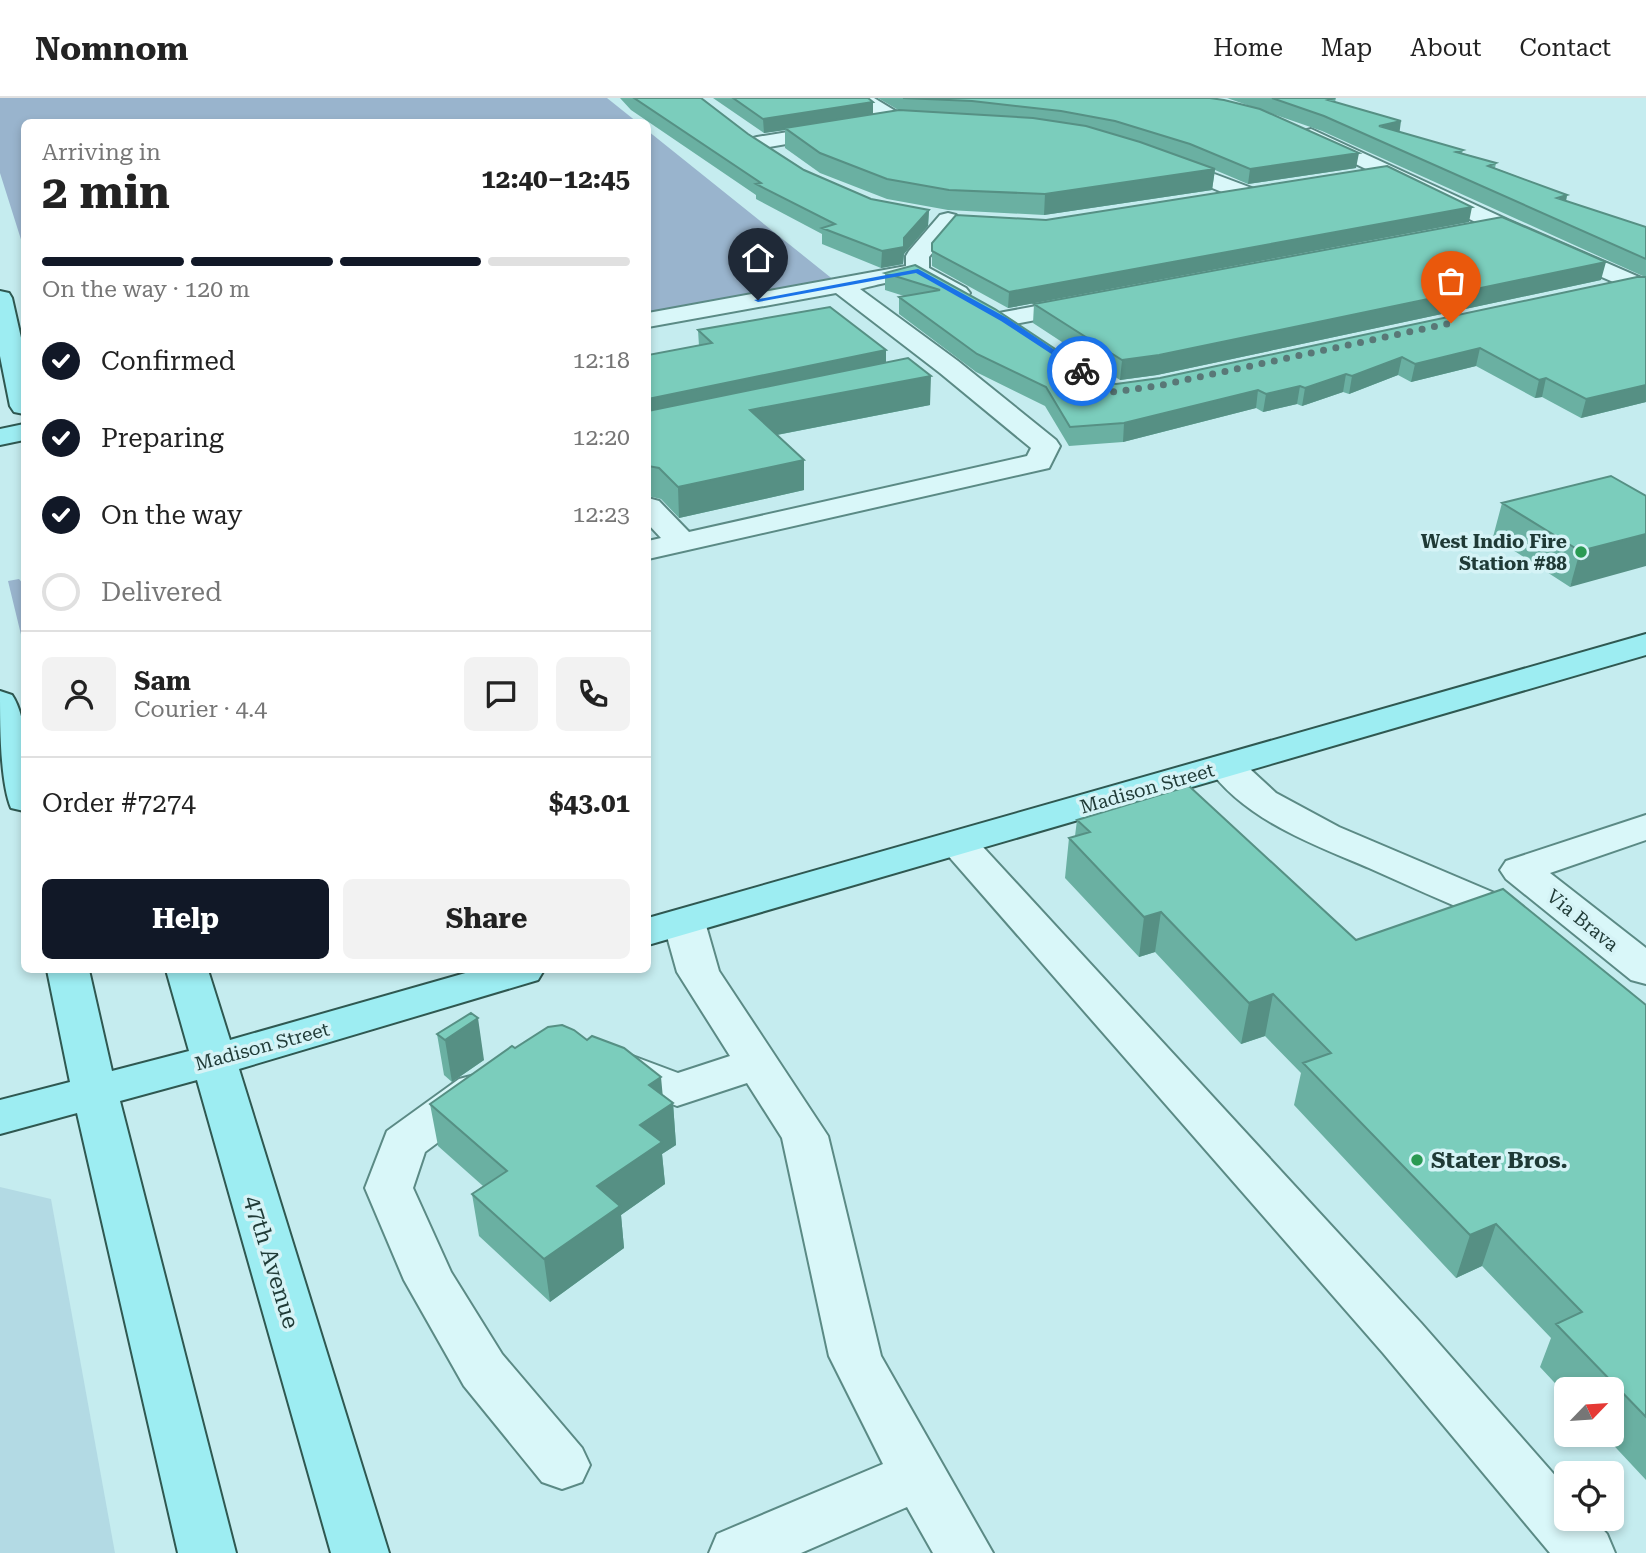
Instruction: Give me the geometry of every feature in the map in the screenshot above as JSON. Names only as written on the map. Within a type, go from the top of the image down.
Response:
[{"type":"main road","points":[[0,298],[21,392]]},
{"type":"main road","points":[[0,437],[21,433]]},
{"type":"main road","name":"Madison Street","points":[[666,927],[1646,644]]},
{"type":"main road","points":[[0,702],[21,788]]},
{"type":"main road","points":[[69,973],[77,1007],[77,1019],[97,1091],[207,1553]]},
{"type":"main road","name":"47th Avenue","points":[[188,973],[360,1553]]},
{"type":"main road","name":"Madison Street","points":[[0,1117],[310,1034],[513,973]]},
{"type":"lane","points":[[862,98],[898,121]]},
{"type":"lane","points":[[757,143],[898,121],[958,123]]},
{"type":"lane","points":[[1290,128],[1314,136],[1500,225],[1640,286]]},
{"type":"lane","points":[[738,129],[779,157]]},
{"type":"lane","points":[[1147,155],[1249,195]]},
{"type":"lane","points":[[1345,178],[1386,172]]},
{"type":"lane","points":[[1209,201],[1276,190]]},
{"type":"lane","points":[[918,271],[917,256],[936,218],[975,222]]},
{"type":"lane","points":[[1460,232],[1500,225]]},
{"type":"lane","points":[[651,319],[918,271],[1004,319],[1036,341]]},
{"type":"lane","points":[[651,549],[1040,462],[1046,446],[950,367],[840,285]]},
{"type":"lane","points":[[1595,292],[1640,286]]},
{"type":"lane","points":[[1004,319],[1111,299]]},
{"type":"lane","points":[[910,375],[950,367]]},
{"type":"lane","points":[[651,510],[682,542]]},
{"type":"lane","points":[[1224,766],[1263,800],[1325,835],[1497,909],[1550,953]]},
{"type":"lane","name":"Via Brava","points":[[1646,827],[1520,870],[1646,970]]},
{"type":"lane","points":[[958,843],[1402,1338],[1587,1553]]},
{"type":"lane","points":[[666,927],[805,1136],[855,1356],[882,1411],[964,1553]]},
{"type":"lane","points":[[570,1048],[677,1090],[757,1063]]},
{"type":"lane","points":[[505,1070],[404,1143],[389,1188],[429,1280],[483,1370],[562,1465]]},
{"type":"lane","points":[[738,1553],[919,1475]]},
{"type":"shaded area","points":[[0,98],[607,98],[633,119],[21,119],[21,240],[0,173]]},
{"type":"shaded area","points":[[651,133],[840,285],[651,319]]},
{"type":"shaded area","points":[[19,579],[21,581],[21,635],[8,581]]},
{"type":"shaded area","points":[[0,1187],[51,1199],[115,1553],[0,1553]]},
{"type":"building","points":[[634,98],[701,98],[748,134],[804,170],[871,199],[929,210],[904,238],[904,247],[882,251],[822,228],[835,224],[756,184],[761,183]]},
{"type":"building","points":[[733,98],[868,98],[873,102],[763,119]]},
{"type":"building","points":[[903,98],[1210,98],[1260,109],[1359,153],[1250,169],[1190,144],[1115,121],[1061,111],[972,101]]},
{"type":"building","points":[[1272,98],[1335,98],[1328,100],[1401,121],[1379,126],[1463,150],[1456,152],[1496,163],[1488,166],[1567,195],[1557,198],[1646,227],[1646,259],[1324,116]]},
{"type":"building","points":[[899,110],[1033,118],[1086,126],[1215,169],[1045,194],[949,190],[887,179],[820,153],[785,128]]},
{"type":"building","points":[[1387,166],[1472,207],[1009,292],[932,251],[932,243],[956,215],[1046,220]]},
{"type":"building","points":[[1502,217],[1606,262],[1159,355],[1122,360],[1034,304]]},
{"type":"building","points":[[915,265],[995,309],[1105,382],[1116,384],[1160,378],[1646,277],[1646,385],[1586,399],[1546,378],[1539,380],[1480,348],[1415,364],[1402,357],[1352,376],[1346,374],[1305,388],[1300,386],[1266,394],[1258,390],[1124,423],[1070,427],[1046,387],[977,354],[899,297],[940,290],[885,273]]},
{"type":"building","points":[[830,307],[886,350],[651,398],[651,354],[712,343],[698,330]]},
{"type":"building","points":[[908,358],[931,376],[750,410],[804,460],[678,487],[659,468],[651,467],[651,410]]},
{"type":"building","points":[[1611,476],[1646,496],[1646,534],[1580,551],[1502,503]]},
{"type":"building","points":[[1189,786],[1356,940],[1503,889],[1646,1005],[1646,1417],[1624,1394],[1624,1377],[1607,1377],[1556,1324],[1582,1312],[1496,1224],[1470,1235],[1303,1063],[1331,1053],[1273,994],[1249,1003],[1161,912],[1144,917],[1069,838],[1090,832],[1077,820]]},
{"type":"building","points":[[471,1013],[478,1018],[445,1040],[437,1034]]},
{"type":"building","points":[[562,1025],[587,1040],[592,1036],[624,1048],[661,1077],[649,1085],[673,1103],[640,1125],[662,1142],[597,1186],[620,1206],[544,1259],[472,1194],[507,1171],[430,1104],[512,1046],[515,1048],[548,1027]]},
{"type":"way so far","points":[[1082,371],[1114,392],[1157,386],[1451,323]]},
{"type":"place","name":"West Indio Fire Station #88","points":[[1581,552]]},
{"type":"place","name":"Stater Bros.","points":[[1417,1160]]},
{"type":"route","points":[[758,300],[918,271],[1004,319],[1082,371]]}]
